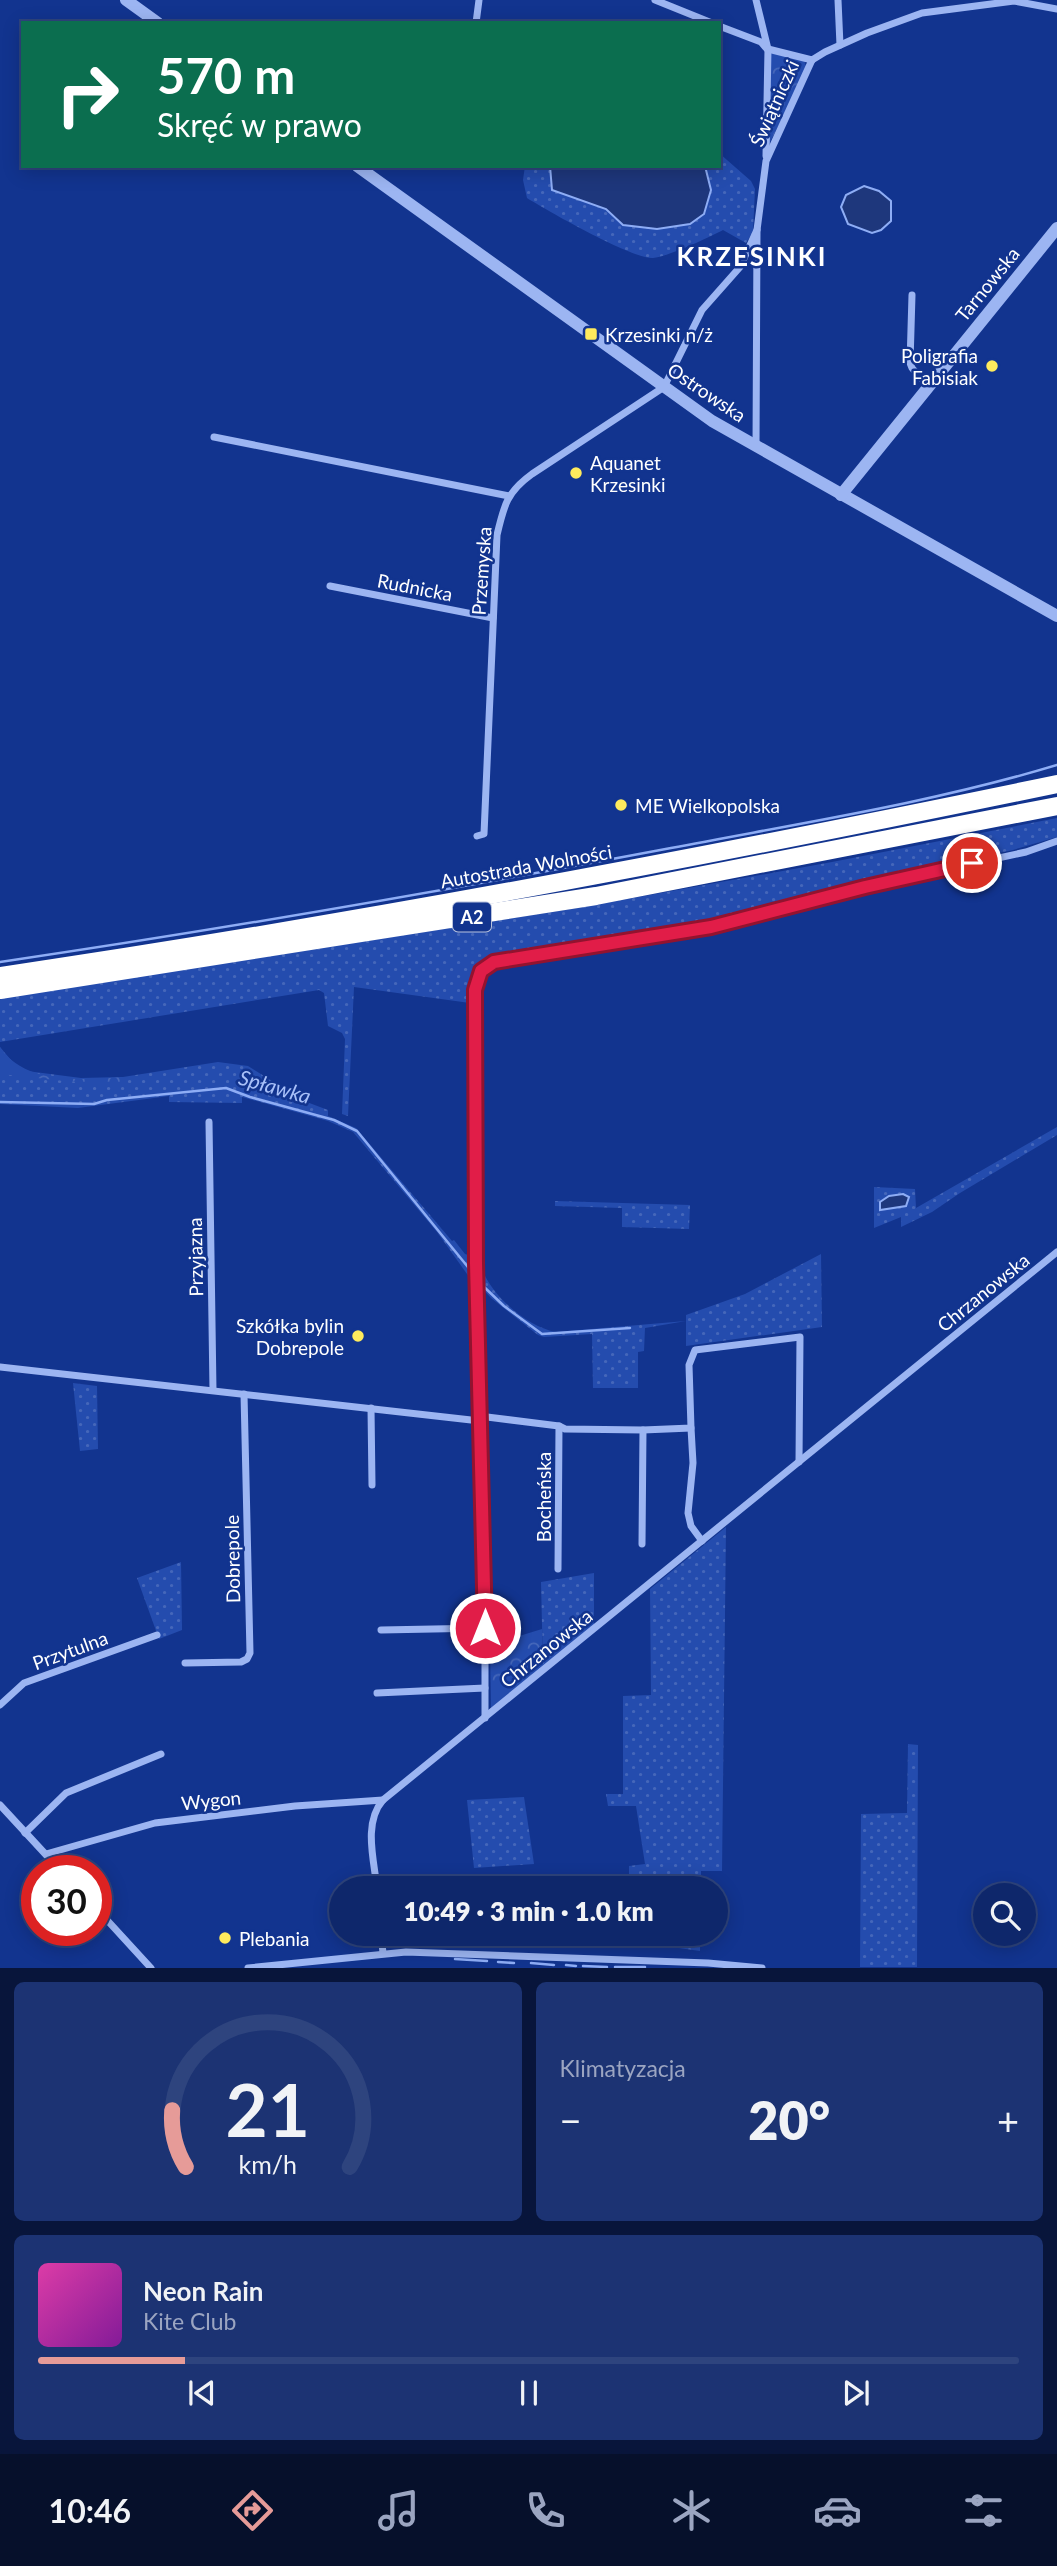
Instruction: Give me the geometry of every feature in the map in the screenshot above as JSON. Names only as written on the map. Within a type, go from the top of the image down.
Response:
[{"type":"highway","points":[[918,813],[1057,771]]},
{"type":"highway","name":"Autostrada Wolności","points":[[0,976],[307,928],[918,813],[1057,784]]},
{"type":"highway","name":"Autostrada Wolności","points":[[0,990],[596,897],[1057,808]]},
{"type":"street","points":[[126,0],[155,21]]},
{"type":"street","points":[[475,21],[478,0]]},
{"type":"street","points":[[655,0],[707,21]]},
{"type":"street","name":"Świątniczki","points":[[756,0],[768,49],[766,160],[757,230],[756,448]]},
{"type":"street","points":[[838,0],[840,45]]},
{"type":"street","points":[[812,60],[840,45],[922,13],[1014,1],[1057,9]]},
{"type":"street","points":[[721,27],[761,42],[768,49]]},
{"type":"street","name":"Świątniczki","points":[[766,160],[812,60],[768,49]]},
{"type":"street","name":"Ostrowska","points":[[360,168],[712,421],[1057,616]]},
{"type":"street","name":"Tarnowska","points":[[841,495],[1057,228]]},
{"type":"street","name":"Świątniczki","points":[[664,387],[702,310],[740,267],[757,230]]},
{"type":"street","points":[[740,267],[749,266],[758,271]]},
{"type":"street","points":[[912,295],[910,363],[928,386]]},
{"type":"street","name":"Przemyska","points":[[477,835],[484,834],[497,535],[505,503],[518,484],[664,387]]},
{"type":"street","points":[[214,437],[509,496]]},
{"type":"street","name":"Rudnicka","points":[[330,586],[493,618]]},
{"type":"street","points":[[485,1718],[474,1138],[475,1000],[477,980],[486,966],[494,962],[711,927],[865,887],[1026,852],[1057,841]]},
{"type":"street","name":"Przyjazna","points":[[209,1122],[213,1390]]},
{"type":"street","name":"Chrzanowska","points":[[383,1800],[1057,1252]]},
{"type":"street","points":[[702,1541],[691,1525],[688,1513],[692,1463],[689,1365],[695,1350],[800,1337],[799,1462]]},
{"type":"street","points":[[0,1367],[480,1420]]},
{"type":"street","name":"Dobrepole","points":[[185,1663],[241,1662],[247,1659],[250,1653],[244,1394]]},
{"type":"street","points":[[371,1408],[372,1485]]},
{"type":"street","name":"Bocheńska","points":[[480,1420],[487,1418],[558,1426],[565,1430],[691,1428]]},
{"type":"street","name":"Bocheńska","points":[[558,1426],[558,1569]]},
{"type":"street","points":[[642,1545],[643,1430]]},
{"type":"street","points":[[380,1630],[485,1628]]},
{"type":"street","name":"Przytulna","points":[[0,1705],[24,1683],[156,1634]]},
{"type":"street","points":[[377,1693],[485,1688]]},
{"type":"street","points":[[25,1833],[66,1793],[161,1754]]},
{"type":"street","points":[[376,1876],[371,1827],[373,1816],[383,1800]]},
{"type":"street","name":"Wygon","points":[[46,1854],[155,1823],[295,1806],[383,1800]]},
{"type":"street","points":[[0,1805],[46,1854]]},
{"type":"street","points":[[112,1925],[151,1968]]},
{"type":"street","points":[[383,1946],[383,1953]]},
{"type":"street","points":[[248,1968],[383,1953],[708,1963],[762,1968]]},
{"type":"green space","points":[[771,53],[804,60],[807,69],[768,146]]},
{"type":"green space","points":[[721,155],[751,181],[755,189],[753,232],[746,243],[723,230],[678,251],[653,258],[642,256],[609,243],[527,198],[523,180],[525,168],[721,168]]},
{"type":"green space","points":[[1057,818],[1057,837],[1013,850],[912,871],[745,915],[491,960],[485,964],[473,984],[470,1003],[354,987],[348,1116],[342,1114],[345,1039],[342,1033],[328,1026],[324,993],[319,990],[0,1042],[0,998],[577,908]]},
{"type":"green space","points":[[0,1047],[16,1066],[27,1071],[81,1078],[123,1077],[218,1062],[248,1066],[304,1101],[328,1110],[328,1116],[356,1128],[452,1241],[454,1240],[465,1254],[471,1256],[472,1281],[437,1232],[353,1132],[328,1121],[242,1097],[242,1103],[169,1102],[169,1096],[78,1108],[0,1104]]},
{"type":"green space","points":[[0,1047],[24,1068],[39,1074],[74,1079],[124,1077],[121,1087],[0,1074]]},
{"type":"green space","points":[[1057,1127],[1057,1135],[932,1212],[901,1227],[901,1217],[874,1228],[874,1187],[915,1189],[916,1208]]},
{"type":"green space","points":[[555,1201],[690,1205],[689,1229],[622,1227],[622,1208],[555,1206]]},
{"type":"green space","points":[[821,1254],[822,1327],[686,1346],[686,1315],[745,1294]]},
{"type":"green space","points":[[481,1266],[492,1287],[511,1308],[533,1324],[556,1332],[686,1321],[645,1328],[644,1351],[638,1352],[638,1388],[593,1388],[592,1334],[544,1337],[538,1335],[480,1286]]},
{"type":"green space","points":[[73,1383],[97,1386],[98,1449],[80,1451]]},
{"type":"green space","points":[[726,1527],[722,1871],[701,1871],[701,1876],[629,1876],[629,1866],[645,1864],[636,1806],[608,1806],[606,1794],[623,1794],[623,1696],[651,1695],[650,1589]]},
{"type":"green space","points":[[181,1562],[182,1630],[159,1639],[137,1578]]},
{"type":"green space","points":[[594,1573],[594,1625],[543,1667],[541,1582]]},
{"type":"green space","points":[[542,1629],[543,1667],[491,1709],[490,1645]]},
{"type":"green space","points":[[908,1744],[918,1745],[917,1967],[860,1967],[861,1814],[907,1813]]},
{"type":"green space","points":[[524,1797],[534,1864],[474,1868],[467,1800]]},
{"type":"green space","points":[[665,1946],[700,1946],[700,1951]]},
{"type":"shaded area","points":[[550,168],[706,168],[711,190],[704,214],[690,224],[657,229],[623,225],[606,209],[552,190]]},
{"type":"shaded area","points":[[864,186],[879,191],[891,201],[891,221],[881,230],[872,233],[848,224],[841,207],[846,195]]},
{"type":"shaded area","points":[[903,1194],[909,1197],[906,1206],[880,1210],[880,1202],[889,1196]]},
{"type":"waterway","points":[[0,962],[252,923],[587,864],[914,801],[1057,765]]},
{"type":"waterway","name":"Spławka","points":[[0,1102],[94,1104],[107,1100],[226,1088],[334,1120],[357,1131],[472,1272]]},
{"type":"waterway","name":"Spławka","points":[[481,1284],[504,1306],[542,1334],[630,1328]]},
{"type":"waterway","points":[[455,1959],[487,1961]]},
{"type":"waterway","points":[[498,1962],[514,1963]]},
{"type":"waterway","points":[[531,1963],[554,1965]]},
{"type":"waterway","points":[[566,1965],[576,1966]]},
{"type":"waterway","points":[[583,1966],[607,1967]]},
{"type":"waterway","points":[[615,1967],[645,1967]]},
{"type":"place","name":"Krzesinki n/ż","points":[[591,334]]},
{"type":"place","name":"Poligrafia Fabisiak","points":[[992,366]]},
{"type":"place","name":"Aquanet Krzesinki","points":[[576,473]]},
{"type":"place","name":"ME Wielkopolska","points":[[621,805]]},
{"type":"place","name":"Szkółka bylin Dobrepole","points":[[358,1336]]},
{"type":"place","name":"Plebania","points":[[225,1938]]},
{"type":"district","name":"KRZESINKI","points":[[752,256]]},
{"type":"route","points":[[485,1628],[474,1113],[475,990],[481,971],[494,962],[711,927],[865,887],[972,863]]}]
